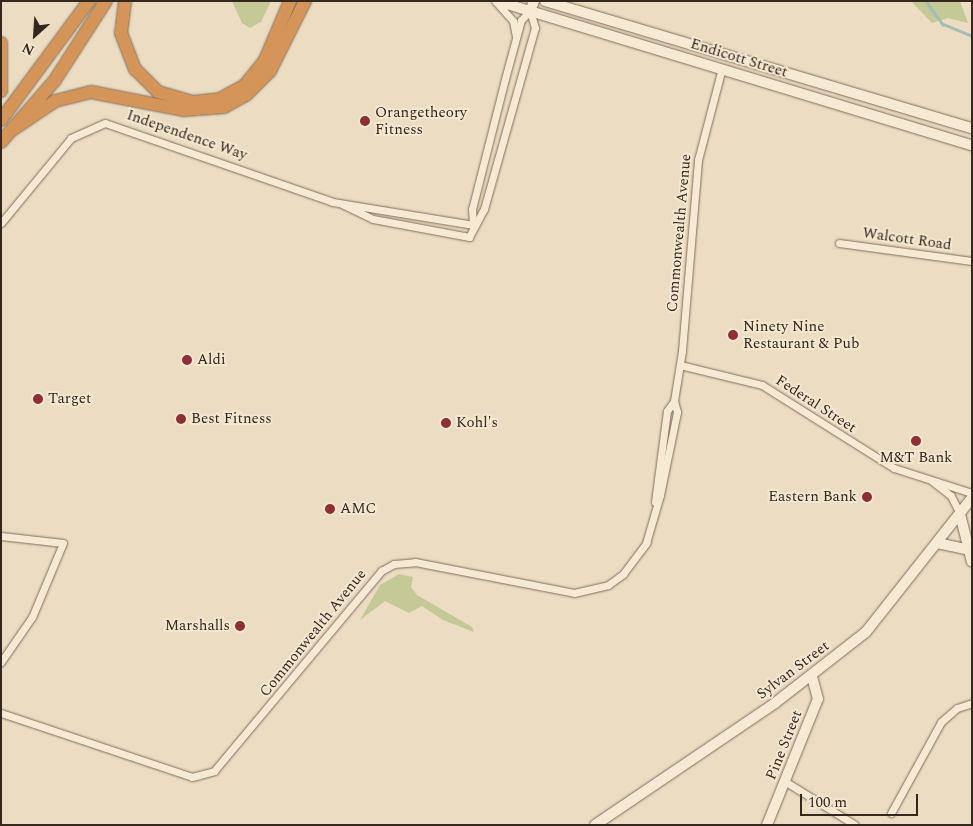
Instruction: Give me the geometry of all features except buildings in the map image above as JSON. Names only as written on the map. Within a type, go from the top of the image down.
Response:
[{"type":"highway","points":[[1,120],[89,1]]},
{"type":"highway","points":[[1,142],[55,80],[106,1]]},
{"type":"highway","points":[[126,1],[121,33],[135,69],[158,92],[193,102],[220,99],[246,85],[265,60],[290,1]]},
{"type":"highway","points":[[12,130],[55,101],[91,92],[184,110],[224,107],[247,94],[270,71],[305,1]]},
{"type":"highway","points":[[1,44],[1,91]]},
{"type":"main road","name":"Endicott Street","points":[[496,1],[532,6],[722,68],[972,145]]},
{"type":"main road","name":"Endicott Street","points":[[545,1],[972,128]]},
{"type":"main road","points":[[722,68],[725,55]]},
{"type":"main road","points":[[924,131],[929,116]]},
{"type":"main road","name":"Sylvan Street","points":[[595,825],[812,676],[866,632],[972,498]]},
{"type":"main road","points":[[960,514],[972,562]]},
{"type":"main road","points":[[937,543],[969,550]]},
{"type":"main road","name":"Pine Street","points":[[767,825],[818,699],[812,676]]},
{"type":"street","points":[[496,1],[513,21],[516,38]]},
{"type":"street","name":"Independence Way","points":[[473,225],[472,208],[516,38],[521,20],[532,6]]},
{"type":"street","name":"Independence Way","points":[[1,223],[70,138],[104,123],[342,204],[373,219],[469,236],[473,225],[484,209],[535,28],[532,6]]},
{"type":"street","name":"Commonwealth Avenue","points":[[1,713],[182,773],[204,776],[225,763],[381,571],[415,562],[544,590],[592,591],[624,574],[646,543],[656,502],[667,411],[674,401],[680,365],[698,160],[722,68]]},
{"type":"street","name":"Independence Way","points":[[342,204],[473,225]]},
{"type":"street","name":"Walcott Road","points":[[839,243],[972,261]]},
{"type":"street","name":"Federal Street","points":[[680,365],[762,386],[880,461],[932,481],[972,493]]},
{"type":"street","name":"Federal Street","points":[[932,481],[951,496],[960,514]]},
{"type":"street","points":[[1,536],[63,543],[32,617],[1,662]]},
{"type":"street","points":[[891,813],[942,722],[957,708],[972,703]]},
{"type":"street","points":[[786,782],[855,825]]},
{"type":"green space","points":[[232,1],[271,1],[261,22],[250,28],[242,23]]},
{"type":"green space","points":[[911,1],[960,1],[968,23],[948,18],[932,23]]},
{"type":"green space","points":[[399,574],[413,577],[411,587],[417,595],[472,627],[474,632],[443,620],[422,606],[409,613],[385,601],[360,620],[380,585]]},
{"type":"waterway","points":[[926,1],[943,24],[972,36]]},
{"type":"place","name":"Orangetheory Fitness","points":[[365,121]]},
{"type":"place","name":"Ninety Nine Restaurant & Pub","points":[[733,335]]},
{"type":"place","name":"Aldi","points":[[187,360]]},
{"type":"place","name":"Target","points":[[38,399]]},
{"type":"place","name":"Best Fitness","points":[[181,419]]},
{"type":"place","name":"Kohl's","points":[[446,423]]},
{"type":"place","name":"M&T Bank","points":[[916,441]]},
{"type":"place","name":"Eastern Bank","points":[[867,497]]},
{"type":"place","name":"AMC","points":[[330,509]]},
{"type":"place","name":"Marshalls","points":[[240,626]]}]
